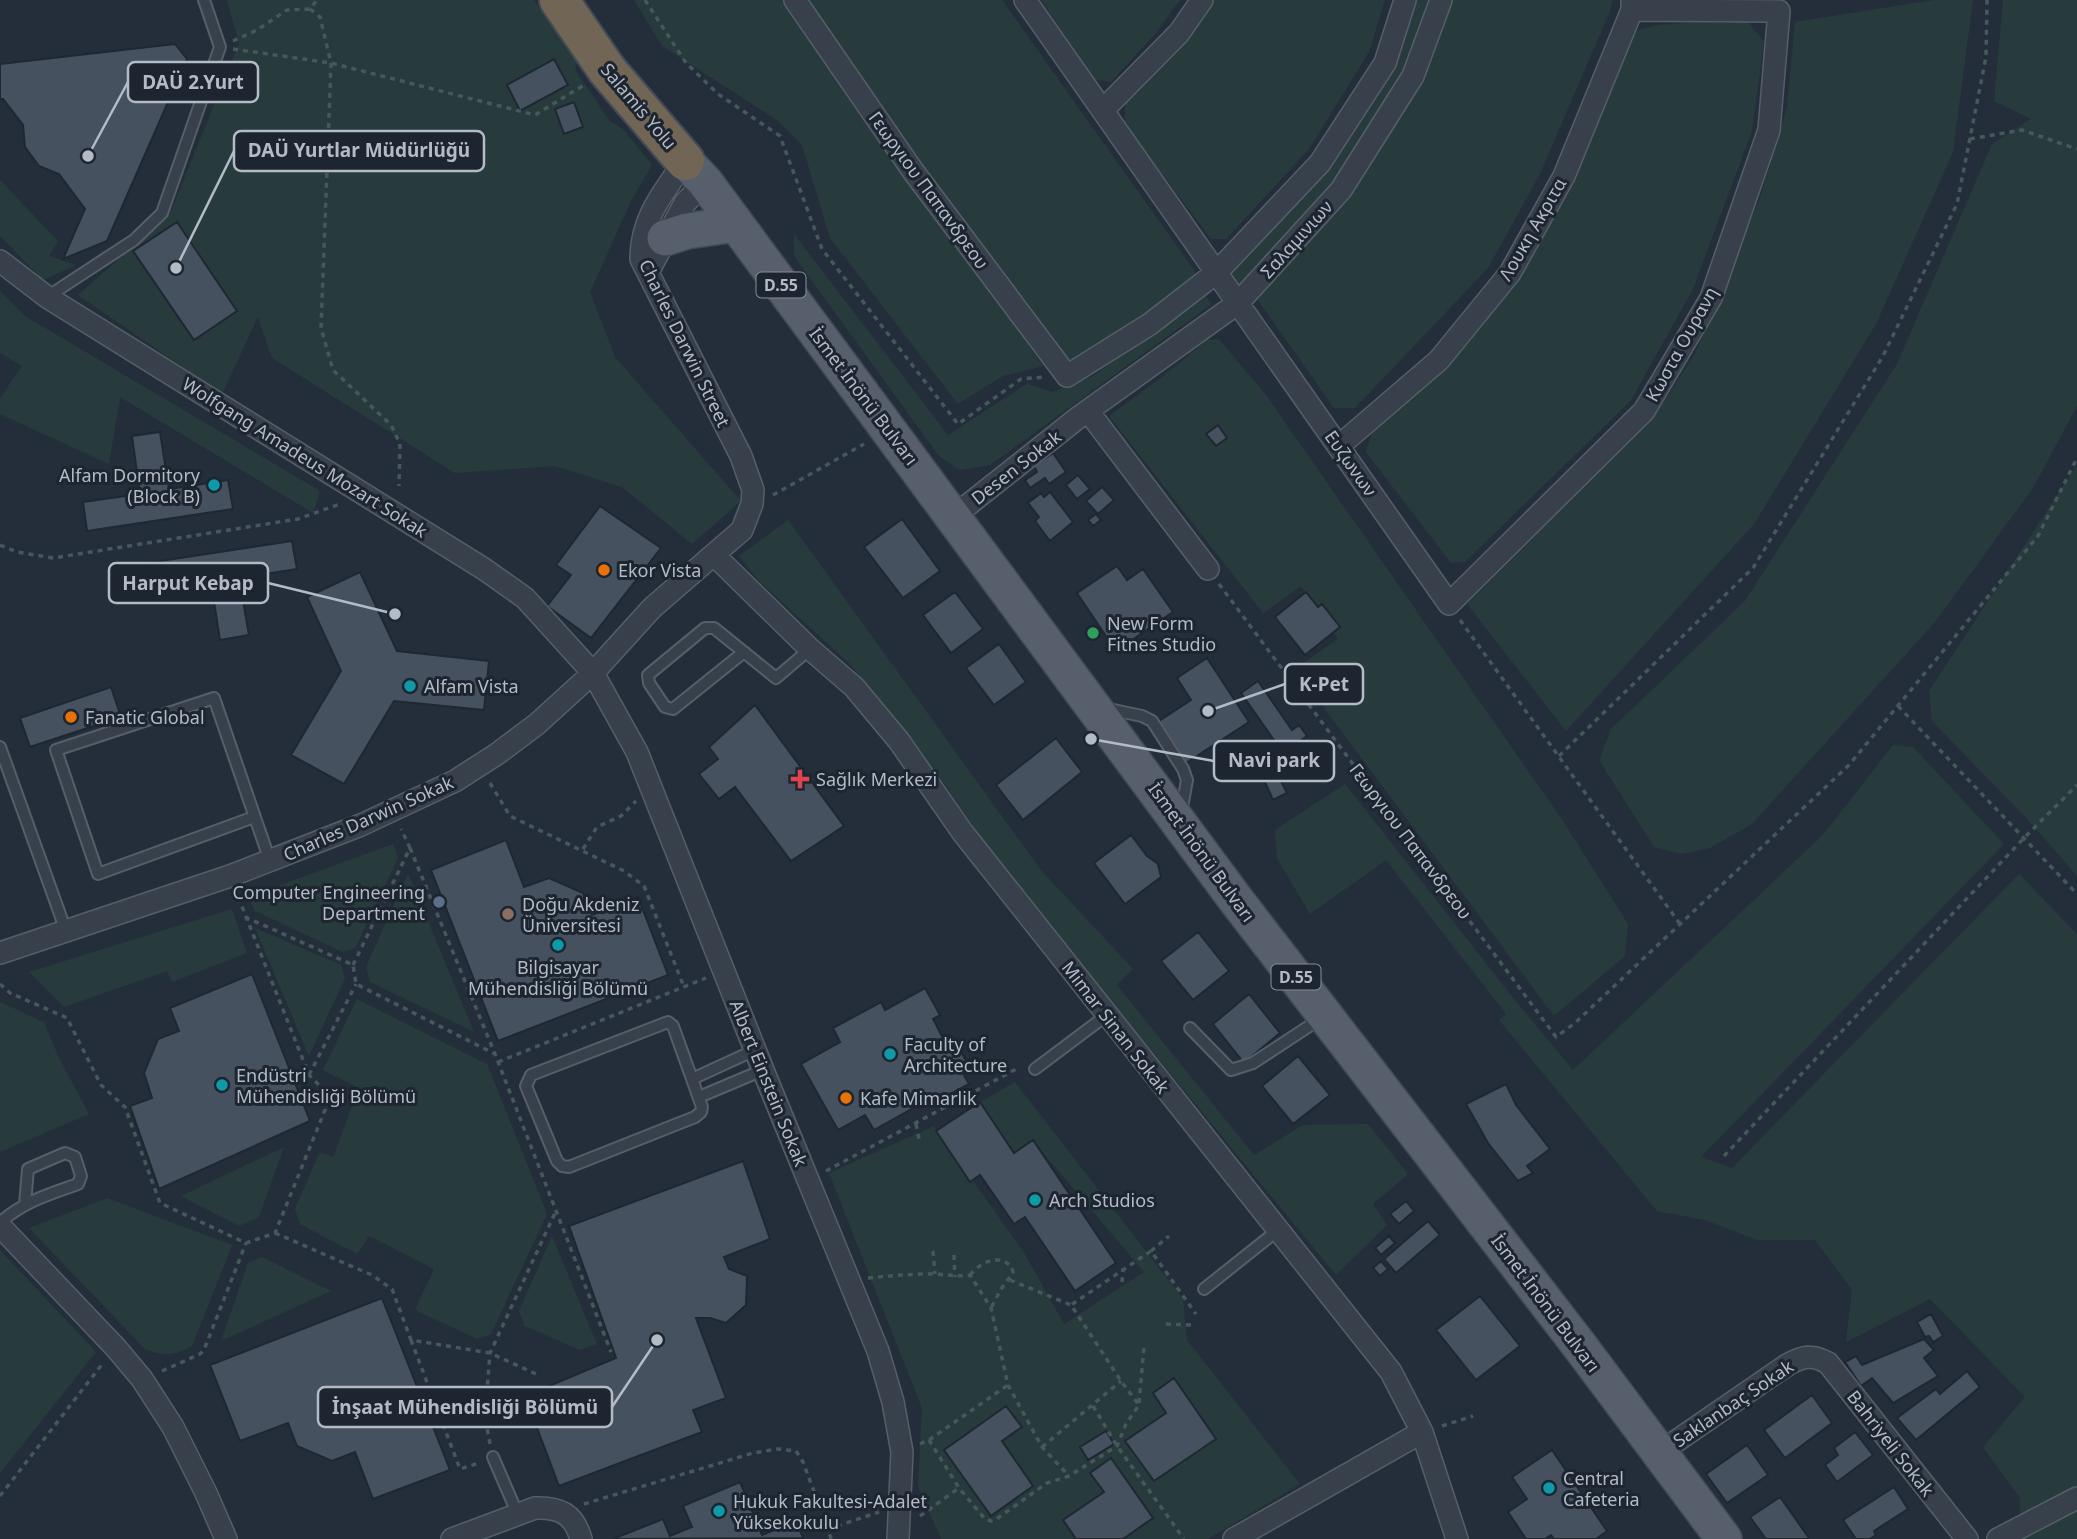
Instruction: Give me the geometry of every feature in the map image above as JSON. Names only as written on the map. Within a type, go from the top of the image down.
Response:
[{"type":"highway","name":"Salamis Yolu","points":[[559,0],[607,70],[695,172]]},
{"type":"highway","name":"Salamis Yolu","points":[[590,0],[695,172]]},
{"type":"main road","name":"İsmet İnönü Bulvarı","points":[[695,172],[1325,1016],[1724,1539]]},
{"type":"main road","points":[[665,238],[736,224]]},
{"type":"street","name":"Γεωργιου Παπανδρεου","points":[[795,0],[913,171],[1067,376]]},
{"type":"street","name":"Ευζωνων","points":[[1025,0],[1449,604]]},
{"type":"street","points":[[1103,110],[1179,33],[1202,0]]},
{"type":"street","name":"Σαλαμινιων","points":[[1067,376],[1150,324],[1217,272],[1320,163],[1385,63],[1405,0]]},
{"type":"street","name":"Σαλαμινιων","points":[[1083,414],[1238,303],[1341,190],[1413,76],[1440,0]]},
{"type":"street","name":"Κωστα Ουρανη","points":[[1449,604],[1644,411],[1711,298],[1769,130],[1779,11],[1632,5]]},
{"type":"street","name":"Λουκη Ακριτα","points":[[1339,446],[1439,360],[1510,273],[1564,176],[1632,5]]},
{"type":"street","points":[[648,272],[685,203],[695,172]]},
{"type":"street","name":"Charles Darwin Street","points":[[695,172],[647,220],[641,239],[641,259],[741,456],[753,490],[752,504]]},
{"type":"street","name":"Wolfgang Amadeus Mozart Sokak","points":[[0,261],[47,297],[484,569],[525,598],[593,673]]},
{"type":"street","points":[[1083,414],[1208,569]]},
{"type":"street","name":"Desen Sokak","points":[[954,516],[1083,414]]},
{"type":"street","name":"Charles Darwin Sokak","points":[[0,953],[270,861],[395,810],[455,781],[537,724],[593,673],[652,608],[742,530],[752,504]]},
{"type":"street","name":"Mimar Sinan Sokak","points":[[715,555],[810,649],[854,687],[891,731],[963,833],[1391,1371],[1422,1432],[1457,1539]]},
{"type":"street","name":"Albert Einstein Sokak","points":[[593,673],[637,752],[878,1351],[893,1402],[902,1452],[904,1527]]},
{"type":"street","points":[[0,1225],[142,1379],[173,1427],[226,1539]]},
{"type":"street","name":"Saklanbaç Sokak","points":[[1659,1453],[1787,1364],[1810,1356]]},
{"type":"street","name":"Bahriyeli Sokak","points":[[1810,1356],[1828,1363],[1967,1539]]},
{"type":"street","points":[[1234,1539],[1422,1432]]},
{"type":"street","points":[[1998,1539],[2077,1498]]},
{"type":"street","points":[[452,1539],[535,1508],[550,1507],[573,1518],[581,1539]]},
{"type":"lane","points":[[47,297],[134,240],[162,213],[220,47],[204,0]]},
{"type":"lane","points":[[744,652],[673,709],[665,707],[649,683],[648,675],[705,628],[714,628],[744,652],[776,678],[810,649]]},
{"type":"lane","points":[[254,817],[98,874],[56,750],[214,698],[270,861]]},
{"type":"lane","points":[[0,747],[66,931]]},
{"type":"lane","points":[[1033,1065],[1107,1015]]},
{"type":"lane","points":[[1190,1028],[1231,1070],[1253,1062],[1325,1016]]},
{"type":"lane","points":[[668,1023],[673,1026],[699,1097],[701,1112],[695,1116],[569,1167],[562,1166],[557,1161],[526,1086],[531,1075],[668,1023]]},
{"type":"lane","points":[[692,1079],[759,1060]]},
{"type":"lane","points":[[699,1097],[759,1060]]},
{"type":"lane","points":[[0,1225],[14,1209],[78,1184],[81,1176],[75,1157],[65,1153],[27,1169],[24,1204]]},
{"type":"lane","points":[[1204,1289],[1278,1230]]},
{"type":"lane","points":[[493,1457],[518,1515]]},
{"type":"path","points":[[310,9],[317,0]]},
{"type":"path","points":[[645,0],[686,63],[718,94],[780,136],[822,249],[958,424],[1021,379],[1067,376]]},
{"type":"path","points":[[1559,757],[1753,568],[1883,356],[1957,204],[1986,57],[1987,0]]},
{"type":"path","points":[[220,47],[257,30],[287,10],[310,9],[320,17],[331,63],[321,328],[333,370],[391,425],[400,444],[399,486]]},
{"type":"path","points":[[220,47],[331,63],[535,115],[607,70]]},
{"type":"path","points":[[1970,139],[2022,130],[2077,149]]},
{"type":"path","points":[[752,504],[889,430]]},
{"type":"path","points":[[1449,604],[1680,924],[1849,765],[2038,536],[2077,458]]},
{"type":"path","points":[[0,545],[18,552],[52,558],[298,519],[365,495]]},
{"type":"path","name":"Γεωργιου Παπανδρεου","points":[[1208,569],[1556,1037],[1575,1023],[1680,924]]},
{"type":"path","points":[[1898,706],[2077,894]]},
{"type":"path","points":[[478,766],[510,816],[624,871],[644,886],[684,987]]},
{"type":"path","points":[[1724,1156],[2077,785]]},
{"type":"path","points":[[583,849],[597,827],[621,816],[637,799],[652,789]]},
{"type":"path","points":[[395,810],[495,1054],[611,1352]]},
{"type":"path","points":[[309,1075],[356,984],[353,965],[410,848]]},
{"type":"path","points":[[230,876],[309,1075],[319,1085],[325,1110],[275,1233]]},
{"type":"path","points":[[244,916],[353,965]]},
{"type":"path","points":[[498,1062],[724,971]]},
{"type":"path","points":[[0,984],[10,993],[67,1018],[101,1084],[125,1107],[160,1203],[246,1243],[275,1233],[372,1275],[392,1289],[460,1469],[493,1457],[485,1416],[490,1353],[555,1213]]},
{"type":"path","points":[[356,984],[495,1054]]},
{"type":"path","points":[[808,1181],[915,1123],[1033,1065]]},
{"type":"path","points":[[915,1123],[919,1139]]},
{"type":"path","points":[[1071,1305],[1169,1236]]},
{"type":"path","points":[[142,1379],[200,1354],[246,1243]]},
{"type":"path","points":[[933,1251],[935,1274]]},
{"type":"path","points":[[1151,1251],[1196,1314]]},
{"type":"path","points":[[954,1255],[955,1277]]},
{"type":"path","points":[[849,1280],[900,1274],[955,1277],[970,1275],[983,1263],[1000,1260],[1012,1267],[1013,1273],[991,1308]]},
{"type":"path","points":[[1122,1282],[1123,1269]]},
{"type":"path","points":[[970,1275],[991,1308],[1008,1385],[1042,1447],[1069,1476]]},
{"type":"path","points":[[1010,1280],[1071,1305],[1139,1405]]},
{"type":"path","points":[[1166,1324],[1191,1325]]},
{"type":"path","points":[[411,1339],[490,1353],[536,1374]]},
{"type":"path","points":[[929,1440],[958,1488],[985,1519],[991,1521],[1047,1483],[1069,1476],[1117,1446],[1126,1424],[1139,1405],[1144,1347]]},
{"type":"path","points":[[0,1496],[116,1348]]},
{"type":"path","points":[[1042,1447],[1121,1381]]},
{"type":"path","points":[[902,1452],[929,1440],[1008,1385]]},
{"type":"path","points":[[1093,1406],[1117,1446],[1184,1539]]},
{"type":"path","points":[[1422,1432],[1473,1416]]},
{"type":"path","points":[[562,1511],[753,1453],[778,1449],[796,1451],[803,1462],[831,1539]]},
{"type":"path","points":[[828,1530],[904,1527],[958,1488]]},
{"type":"green space","points":[[227,0],[534,0],[577,62],[575,70],[610,121],[623,129],[652,165],[631,201],[590,292],[615,357],[741,501],[692,544],[622,487],[555,466],[455,473],[272,358],[258,317],[222,394],[78,295],[170,214],[239,43]]},
{"type":"green space","points":[[634,0],[788,0],[1043,366],[1003,376],[958,404],[830,238],[802,145],[777,120],[662,46]]},
{"type":"green space","points":[[807,0],[1002,0],[1198,276],[1146,313],[1068,361],[926,177]]},
{"type":"green space","points":[[1041,0],[1180,0],[1155,34],[1111,82],[1094,79]]},
{"type":"green space","points":[[1209,0],[1385,0],[1369,52],[1309,149],[1226,239],[1211,239],[1125,125],[1125,104]]},
{"type":"green space","points":[[1405,0],[1441,0],[1413,76],[1341,190],[1238,303],[1217,272],[1320,163],[1385,63]]},
{"type":"green space","points":[[1452,0],[1612,0],[1610,11],[1540,174],[1488,268],[1355,408],[1334,408],[1255,296],[1352,196],[1420,80]]},
{"type":"green space","points":[[1934,0],[1973,0],[1953,152],[1876,324],[1754,524],[1566,731],[1467,604],[1651,421],[1695,354],[1760,198],[1787,107],[1795,22]]},
{"type":"green space","points":[[2003,0],[2077,0],[2077,406],[2033,488],[1935,622],[1752,824],[1710,848],[1682,854],[1654,847],[1599,760],[1611,729],[1745,601],[1897,364],[1992,144],[2031,119],[1994,101]]},
{"type":"green space","points":[[1749,23],[1764,42],[1752,131],[1693,289],[1631,400],[1465,562],[1451,563],[1366,452],[1372,432],[1445,367],[1522,270],[1630,36],[1639,30],[1668,24]]},
{"type":"green space","points":[[0,180],[58,241],[49,256],[76,265],[43,280],[0,236]]},
{"type":"green space","points":[[794,234],[948,435],[1027,384],[1053,392],[1093,376],[1205,295],[1212,304],[990,465],[960,470],[939,456],[794,256]]},
{"type":"green space","points":[[0,291],[25,316],[320,491],[313,513],[120,397],[109,464],[0,414],[0,398],[22,366],[0,353]]},
{"type":"green space","points":[[1219,339],[1266,395],[1563,821],[1628,924],[1625,956],[1554,1016],[1295,669],[1338,639],[1301,586],[1263,613],[1109,416],[1207,340]]},
{"type":"green space","points":[[2077,465],[2077,876],[2028,820],[1932,721],[1929,691]]},
{"type":"green space","points":[[788,520],[1040,869],[1133,969],[1117,985],[1254,1155],[1303,1125],[1368,1124],[1408,1174],[1373,1204],[1387,1225],[1336,1275],[1003,870],[944,783],[850,664],[760,582],[739,556]]},
{"type":"green space","points":[[1893,745],[1913,747],[2004,844],[1701,1157],[1732,1168],[2019,874],[2077,934],[2077,1539],[2020,1539],[2020,1498],[1983,1447],[2025,1397],[1930,1299],[1846,1342],[1852,1290],[1815,1240],[1757,1240],[1705,1220],[1657,1211],[1499,1020],[1506,1014],[1386,860],[1310,914],[1277,858],[1275,830],[1345,784],[1573,1070],[1823,835]]},
{"type":"green space","points":[[393,844],[398,858],[355,948],[343,952],[255,911],[248,897]]},
{"type":"green space","points":[[408,873],[474,1032],[370,982],[366,967]]},
{"type":"green space","points":[[232,909],[247,953],[172,982],[167,971],[64,1007],[29,972]]},
{"type":"green space","points":[[255,928],[341,965],[345,978],[309,1056]]},
{"type":"green space","points":[[357,999],[487,1064],[547,1214],[491,1334],[477,1339],[415,1310],[434,1269],[369,1236],[357,1254],[300,1224],[295,1209],[320,1152],[333,1157],[359,1088],[323,1070]]},
{"type":"green space","points":[[0,1002],[44,1022],[59,1058],[89,1114],[0,1152]]},
{"type":"green space","points":[[1015,1082],[1183,1299],[1187,1340],[1300,1484],[1208,1539],[941,1539],[918,1486],[922,1408],[829,1173],[934,1126],[1023,1251],[1064,1324],[1144,1272],[1033,1141],[1014,1153],[980,1102]]},
{"type":"green space","points":[[284,1147],[259,1217],[239,1226],[181,1196]]},
{"type":"green space","points":[[107,1198],[232,1245],[192,1346],[169,1354],[145,1349],[29,1228]]},
{"type":"green space","points":[[552,1236],[597,1344],[580,1350],[525,1326],[519,1311]]},
{"type":"green space","points":[[0,1250],[96,1352],[0,1473]]},
{"type":"green space","points":[[262,1257],[331,1291],[221,1341],[248,1263]]},
{"type":"building","points":[[175,44],[187,59],[107,241],[63,259],[85,209],[59,174],[39,166],[25,147],[23,125],[3,99],[0,99],[0,64]]},
{"type":"building","points":[[554,59],[568,85],[520,111],[507,85]]},
{"type":"building","points":[[574,102],[583,127],[564,134],[555,109]]},
{"type":"building","points":[[177,222],[237,311],[194,340],[133,251]]},
{"type":"building","points":[[1218,425],[1227,438],[1216,446],[1206,434]]},
{"type":"building","name":"Alfam Dormitory (Block B)","points":[[160,432],[169,489],[228,480],[233,509],[87,531],[83,502],[140,494],[132,436]]},
{"type":"building","points":[[1053,453],[1066,472],[1049,484],[1045,478],[1030,488],[1025,480],[1037,472],[1034,466]]},
{"type":"building","points":[[1078,475],[1090,489],[1077,499],[1066,485]]},
{"type":"building","points":[[1102,487],[1114,500],[1098,514],[1086,501]]},
{"type":"building","points":[[1050,492],[1073,522],[1050,541],[1035,521],[1039,517],[1028,503],[1041,493],[1044,497]]},
{"type":"building","name":"Ekor Vista","points":[[600,506],[661,548],[591,638],[547,606],[571,575],[556,565]]},
{"type":"building","points":[[1096,514],[1101,520],[1093,526],[1088,520]]},
{"type":"building","points":[[902,519],[940,571],[903,598],[864,547]]},
{"type":"building","points":[[292,541],[297,569],[239,578],[249,635],[220,640],[211,583],[151,592],[147,563]]},
{"type":"building","points":[[1117,566],[1127,580],[1143,569],[1173,612],[1116,651],[1077,593]]},
{"type":"building","name":"Alfam Vista","points":[[360,572],[397,651],[489,661],[484,710],[394,701],[344,784],[291,755],[341,671],[307,597]]},
{"type":"building","points":[[955,592],[983,629],[951,653],[923,615]]},
{"type":"building","points":[[1306,592],[1318,607],[1322,604],[1340,627],[1305,655],[1275,617]]},
{"type":"building","points":[[999,644],[1026,682],[994,705],[966,668]]},
{"type":"building","points":[[1207,658],[1249,722],[1186,763],[1159,721],[1191,700],[1177,678]]},
{"type":"building","points":[[1258,681],[1292,730],[1299,725],[1307,736],[1283,753],[1241,693]]},
{"type":"building","name":"Fanatic Global","points":[[111,687],[121,717],[30,747],[20,718]]},
{"type":"building","points":[[755,705],[844,826],[791,861],[735,787],[719,799],[699,774],[718,759],[709,747]]},
{"type":"building","points":[[1056,738],[1082,772],[1023,820],[996,785]]},
{"type":"building","points":[[1274,767],[1287,793],[1273,800],[1261,773]]},
{"type":"building","points":[[1131,835],[1147,856],[1158,864],[1161,877],[1125,904],[1094,863]]},
{"type":"building","name":"Bilgisayar Mühendisliği Bölümü","points":[[506,840],[524,887],[549,878],[583,893],[592,915],[638,897],[668,975],[498,1041],[431,870]]},
{"type":"building","points":[[1198,932],[1229,971],[1193,1000],[1161,961]]},
{"type":"building","name":"Endüstri Mühendisliği Bölümü","points":[[252,974],[310,1121],[159,1189],[130,1106],[152,1098],[144,1073],[158,1039],[179,1031],[170,1008]]},
{"type":"building","name":"Faculty of Architecture","points":[[925,988],[940,1015],[933,1019],[946,1044],[954,1040],[968,1064],[960,1068],[969,1084],[936,1102],[933,1097],[874,1130],[865,1115],[838,1130],[801,1064],[840,1042],[833,1028],[881,1002],[885,1010]]},
{"type":"building","points":[[1249,994],[1280,1033],[1244,1063],[1213,1024]]},
{"type":"building","points":[[1298,1056],[1330,1095],[1293,1124],[1262,1086]]},
{"type":"building","points":[[1506,1084],[1516,1105],[1550,1149],[1527,1166],[1533,1173],[1518,1181],[1488,1143],[1466,1104]]},
{"type":"building","name":"Arch Studios","points":[[980,1102],[1014,1153],[1033,1140],[1116,1263],[1075,1291],[1025,1217],[1014,1224],[980,1175],[970,1182],[936,1131]]},
{"type":"building","points":[[743,1161],[770,1239],[724,1257],[729,1269],[747,1276],[746,1305],[726,1323],[710,1318],[696,1318],[726,1398],[693,1410],[702,1432],[559,1486],[525,1396],[616,1358],[569,1226]]},
{"type":"building","points":[[1406,1201],[1414,1211],[1399,1224],[1390,1214]]},
{"type":"building","points":[[1428,1221],[1440,1235],[1396,1273],[1384,1259]]},
{"type":"building","points":[[1389,1236],[1395,1243],[1381,1255],[1375,1248]]},
{"type":"building","points":[[1381,1261],[1388,1269],[1380,1276],[1373,1268]]},
{"type":"building","points":[[1480,1296],[1520,1346],[1476,1380],[1436,1330]]},
{"type":"building","points":[[382,1298],[450,1470],[373,1499],[355,1452],[332,1461],[297,1446],[288,1423],[240,1441],[210,1365]]},
{"type":"building","points":[[1931,1314],[1943,1336],[1933,1342],[1929,1336],[1925,1337],[1917,1322]]},
{"type":"building","points":[[1924,1339],[1934,1350],[1924,1358],[1938,1376],[1893,1403],[1872,1378],[1861,1386],[1845,1362],[1856,1356],[1862,1365]]},
{"type":"building","points":[[1967,1371],[1980,1387],[1916,1440],[1897,1418],[1936,1389],[1940,1394]]},
{"type":"building","points":[[1174,1378],[1216,1439],[1154,1481],[1125,1441],[1166,1413],[1153,1393]]},
{"type":"building","points":[[1812,1395],[1832,1423],[1785,1458],[1764,1430]]},
{"type":"building","points":[[1006,1406],[1022,1427],[1002,1441],[1033,1486],[991,1516],[944,1450]]},
{"type":"building","points":[[1106,1431],[1114,1444],[1088,1460],[1080,1447]]},
{"type":"building","points":[[1855,1432],[1873,1455],[1837,1482],[1825,1465],[1838,1455],[1834,1448]]},
{"type":"building","points":[[1747,1445],[1768,1475],[1727,1503],[1706,1474]]},
{"type":"building","name":"Central Cafeteria","points":[[1552,1450],[1607,1531],[1596,1539],[1554,1539],[1551,1535],[1545,1539],[1526,1539],[1508,1512],[1527,1499],[1512,1477]]},
{"type":"building","points":[[1111,1458],[1153,1518],[1123,1539],[1076,1539],[1063,1520],[1104,1492],[1090,1473]]},
{"type":"building","name":"Hukuk Fakultesi-Adalet Yüksekokulu","points":[[740,1482],[762,1535],[775,1530],[773,1525],[795,1517],[803,1538],[613,1539],[663,1519],[670,1536],[692,1527],[683,1506]]},
{"type":"building","points":[[1894,1487],[1908,1509],[1874,1531],[1876,1535],[1870,1539],[1856,1539],[1843,1520]]},
{"type":"building","points":[[1780,1497],[1809,1538],[1766,1539],[1750,1517]]},
{"type":"place","name":"DAÜ 2.Yurt","points":[[88,156]]},
{"type":"place","name":"DAÜ Yurtlar Müdürlüğü","points":[[176,268]]},
{"type":"place","name":"Alfam Dormitory (Block B)","points":[[214,485]]},
{"type":"place","name":"Ekor Vista","points":[[604,570]]},
{"type":"place","name":"Harput Kebap","points":[[395,614]]},
{"type":"place","name":"New Form Fitnes Studio","points":[[1093,633]]},
{"type":"place","name":"Alfam Vista","points":[[410,686]]},
{"type":"place","name":"K-Pet","points":[[1208,711]]},
{"type":"place","name":"Fanatic Global","points":[[71,717]]},
{"type":"place","name":"Navi park","points":[[1091,739]]},
{"type":"place","name":"Sağlık Merkezi","points":[[800,779]]},
{"type":"place","name":"Computer Engineering Department","points":[[439,902]]},
{"type":"place","name":"Doğu Akdeniz Üniversitesi","points":[[508,914]]},
{"type":"place","name":"Bilgisayar Mühendisliği Bölümü","points":[[558,945]]},
{"type":"place","name":"Faculty of Architecture","points":[[890,1054]]},
{"type":"place","name":"Endüstri Mühendisliği Bölümü","points":[[222,1085]]},
{"type":"place","name":"Kafe Mimarlik","points":[[846,1098]]},
{"type":"place","name":"Arch Studios","points":[[1035,1200]]},
{"type":"place","name":"İnşaat Mühendisliği Bölümü","points":[[657,1340]]},
{"type":"place","name":"Central Cafeteria","points":[[1549,1488]]},
{"type":"place","name":"Hukuk Fakultesi-Adalet Yüksekokulu","points":[[719,1511]]}]
